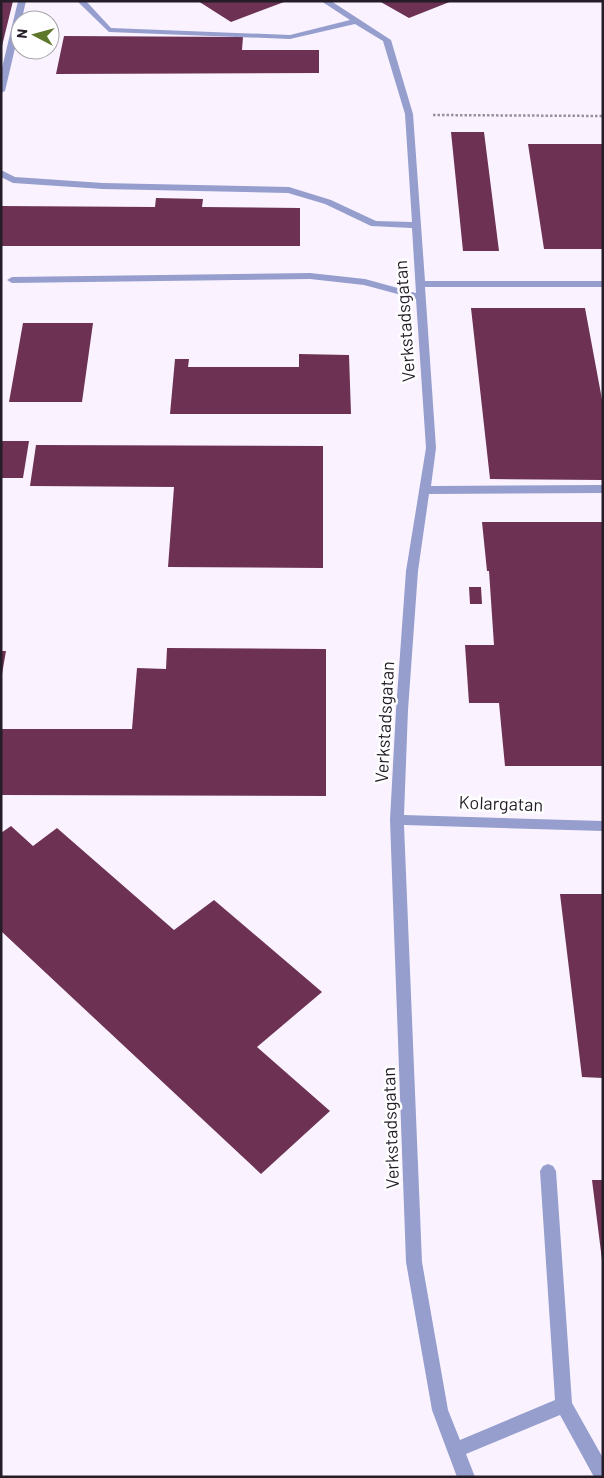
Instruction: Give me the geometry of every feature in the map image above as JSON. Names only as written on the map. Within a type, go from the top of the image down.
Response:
[{"type":"street","points":[[1,92],[22,1]]},
{"type":"street","points":[[81,1],[109,30],[290,37],[356,21]]},
{"type":"street","name":"Verkstadsgatan","points":[[324,1],[387,40],[409,114],[431,448],[412,571],[402,710],[397,820],[414,1262],[440,1410],[466,1477]]},
{"type":"street","points":[[1,172],[13,180],[103,186],[289,190],[328,202],[374,224],[416,225]]},
{"type":"street","points":[[12,280],[310,276],[366,282],[420,291],[603,284]]},
{"type":"street","points":[[425,490],[603,489]]},
{"type":"street","name":"Kolargatan","points":[[397,820],[603,826]]},
{"type":"street","points":[[548,1171],[564,1405],[603,1476]]},
{"type":"street","points":[[456,1450],[564,1405]]},
{"type":"path","points":[[409,114],[603,116]]},
{"type":"building","points":[[1,1],[13,1],[2,46]]},
{"type":"building","points":[[198,1],[282,1],[284,2],[231,22]]},
{"type":"building","points":[[379,1],[452,1],[409,18]]},
{"type":"building","points":[[64,36],[243,37],[242,50],[319,50],[319,73],[56,74]]},
{"type":"building","points":[[451,132],[484,132],[499,251],[463,251]]},
{"type":"building","points":[[528,144],[603,144],[603,249],[544,249]]},
{"type":"building","points":[[156,198],[203,199],[202,207],[300,208],[300,246],[1,246],[1,206],[155,207]]},
{"type":"building","points":[[471,308],[585,308],[603,405],[603,480],[490,479]]},
{"type":"building","points":[[23,323],[93,323],[82,402],[9,402]]},
{"type":"building","points":[[299,354],[349,355],[351,414],[170,414],[175,359],[189,359],[188,367],[299,367]]},
{"type":"building","points":[[1,441],[29,441],[23,478],[1,478]]},
{"type":"building","points":[[36,445],[323,446],[323,568],[168,567],[174,487],[30,486]]},
{"type":"building","points":[[482,522],[603,522],[603,766],[505,766],[499,703],[469,703],[465,645],[494,645],[489,571],[487,571]]},
{"type":"building","points":[[469,587],[481,587],[482,604],[470,604]]},
{"type":"building","points":[[167,648],[326,649],[326,796],[1,795],[1,729],[132,729],[137,668],[166,669]]},
{"type":"building","points":[[1,651],[6,651],[2,674],[1,674]]},
{"type":"building","points":[[11,826],[33,846],[57,828],[174,930],[214,900],[322,992],[257,1047],[330,1111],[261,1174],[1,931],[1,833]]},
{"type":"building","points":[[560,894],[603,894],[603,1078],[582,1077]]},
{"type":"building","points":[[592,1180],[603,1180],[603,1260],[602,1260]]}]
